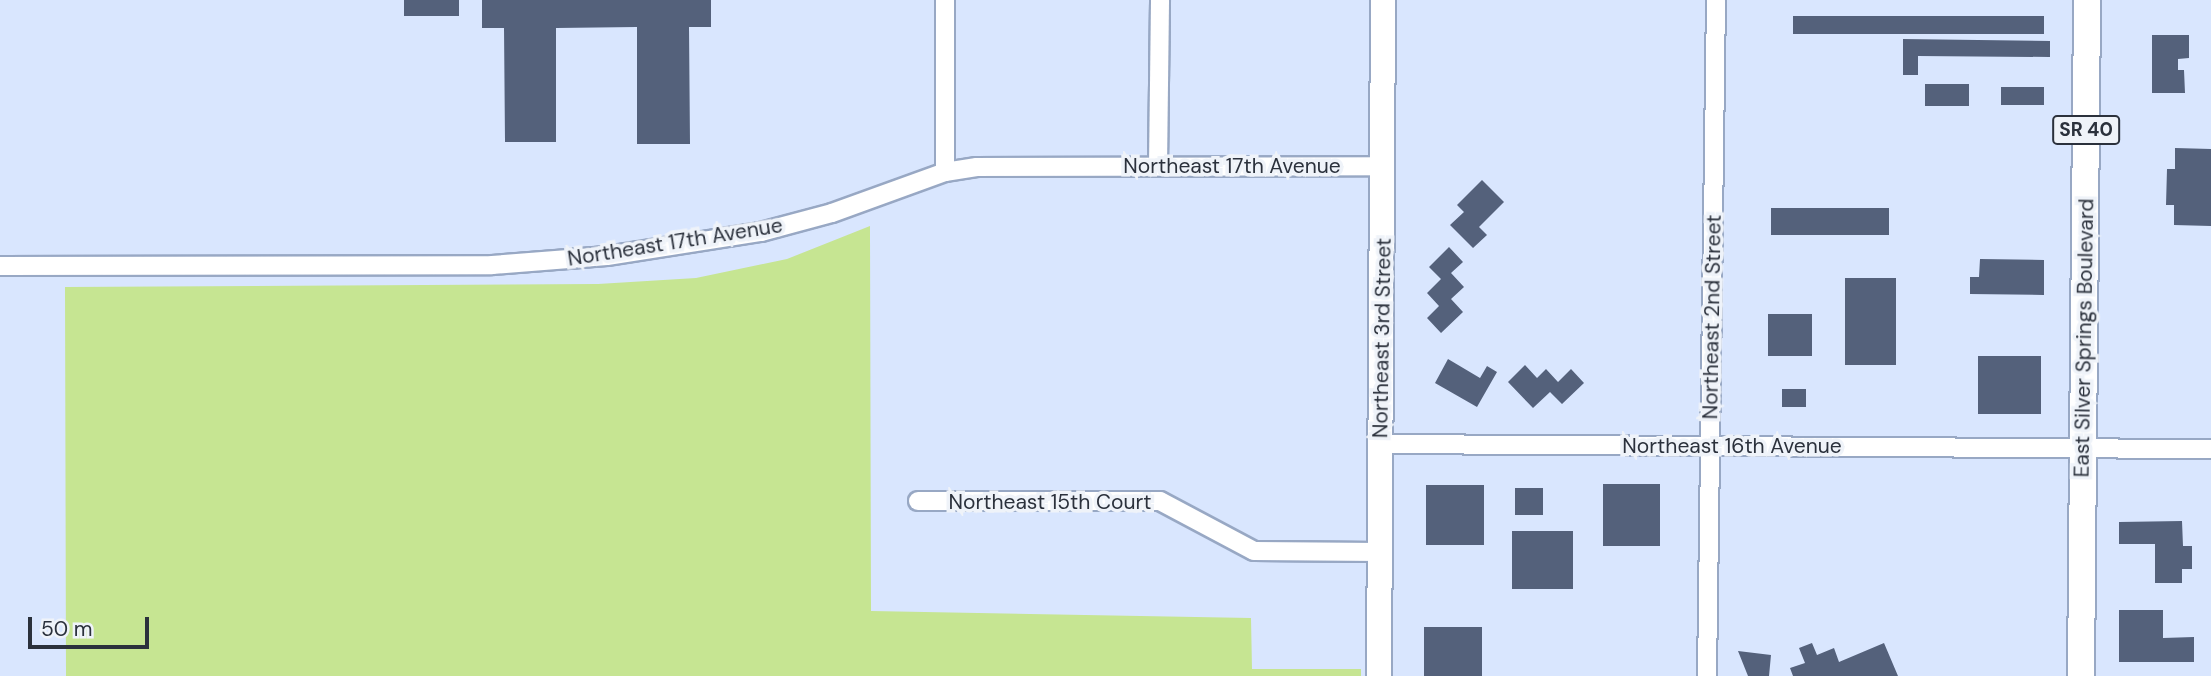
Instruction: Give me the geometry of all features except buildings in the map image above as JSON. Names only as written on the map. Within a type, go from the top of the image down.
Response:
[{"type":"main road","name":"East Silver Springs Boulevard","points":[[2081,676],[2087,0]]},
{"type":"street","points":[[945,0],[945,172]]},
{"type":"street","points":[[1158,166],[1160,0]]},
{"type":"street","name":"Northeast 3rd Street","points":[[1379,676],[1384,0]]},
{"type":"street","name":"Northeast 2nd Street","points":[[1707,676],[1716,0]]},
{"type":"street","name":"Northeast 17th Avenue","points":[[0,266],[464,267],[607,256],[761,232],[832,213],[945,172],[977,167],[1384,166]]},
{"type":"street","name":"Northeast 16th Avenue","points":[[1381,444],[2211,449]]},
{"type":"street","name":"Northeast 15th Court","points":[[918,501],[1160,501],[1254,551],[1380,552]]},
{"type":"green space","points":[[870,226],[871,611],[1251,618],[1252,669],[1361,669],[1361,676],[66,676],[65,287],[598,284],[696,278],[787,259]]}]
